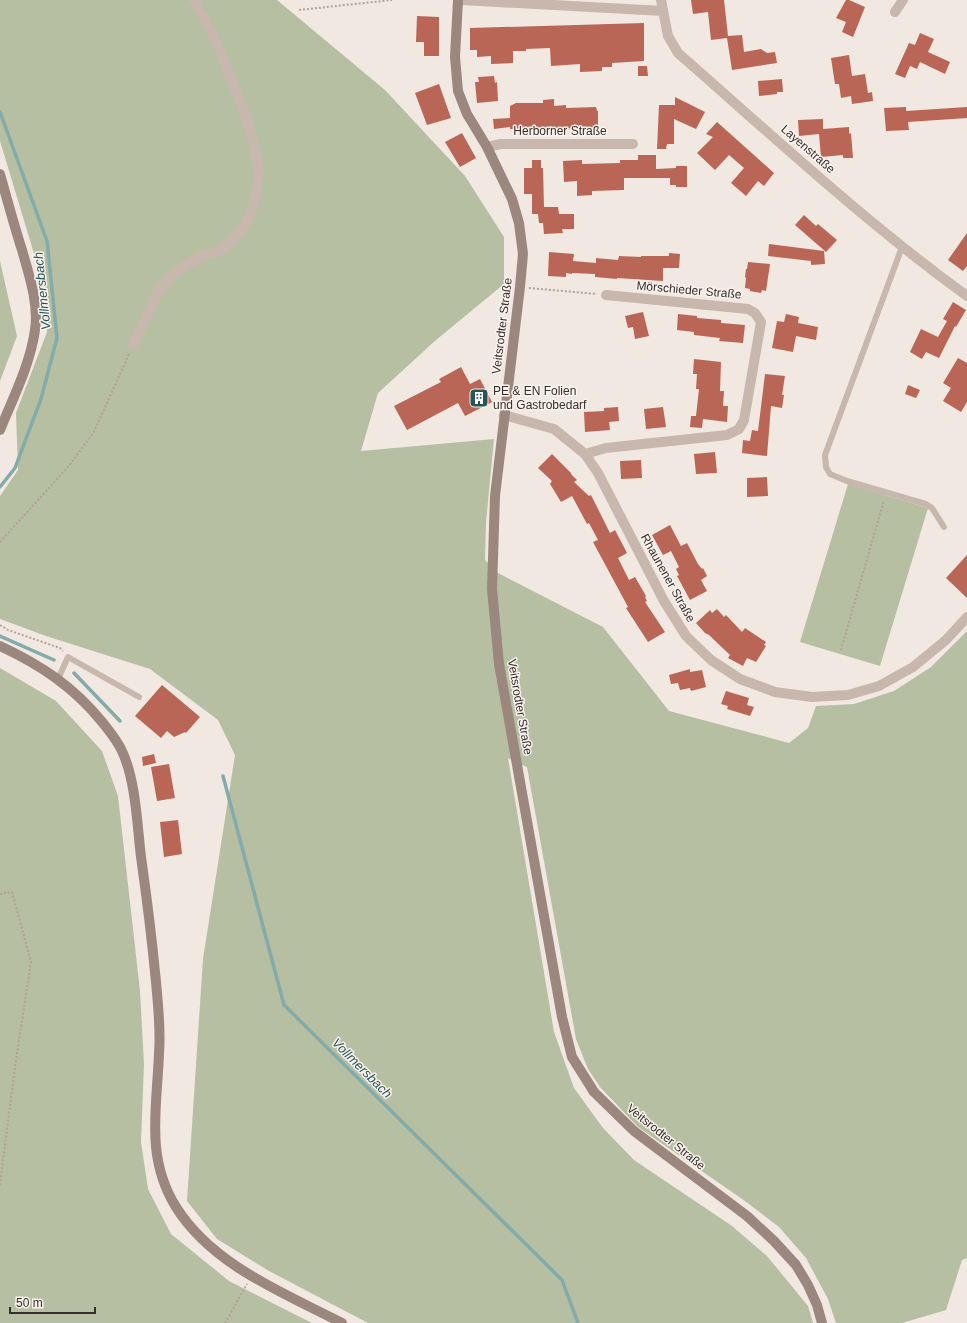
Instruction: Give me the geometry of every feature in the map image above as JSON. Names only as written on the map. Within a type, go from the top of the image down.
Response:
[{"type":"street","points":[[133,345],[160,288],[177,271],[199,257],[220,250],[234,238],[245,224],[253,208],[257,189],[258,168],[247,119],[217,43],[194,0]]},
{"type":"street","name":"Veitsrodter Straße","points":[[458,0],[455,57],[458,91],[467,114],[487,147],[512,199],[519,223],[523,254],[495,496],[492,589],[499,664],[562,1017],[572,1057],[594,1092],[634,1131],[747,1216],[774,1241],[796,1266],[808,1285],[817,1305],[822,1323]]},
{"type":"street","points":[[462,0],[663,11]]},
{"type":"street","name":"Layenstraße","points":[[661,0],[668,36],[678,53],[876,226],[967,296]]},
{"type":"street","points":[[895,12],[903,0]]},
{"type":"street","name":"Herborner Straße","points":[[487,147],[501,144],[634,144]]},
{"type":"street","points":[[0,174],[35,300],[36,329],[28,359],[0,430]]},
{"type":"street","name":"Mörschieder Straße","points":[[585,454],[606,448],[727,435],[739,430],[744,420],[760,322],[756,313],[748,309],[606,295]]},
{"type":"street","name":"Rhaunener Straße","points":[[504,415],[554,428],[585,454],[598,473],[664,601],[686,636],[711,660],[740,678],[775,692],[812,697],[848,694],[879,686],[913,667],[946,640],[967,617]]},
{"type":"street","points":[[0,646],[26,658],[58,679],[81,699],[112,734],[122,751],[128,768],[133,792],[152,939],[158,1006],[160,1051],[154,1132],[156,1151],[163,1179],[176,1207],[198,1237],[223,1257],[251,1276],[342,1323]]},
{"type":"lane","points":[[902,247],[825,455],[826,467],[830,474],[847,481],[926,504],[932,508],[944,527]]},
{"type":"lane","points":[[58,679],[68,657],[139,697]]},
{"type":"path","points":[[299,10],[392,0]]},
{"type":"path","points":[[520,287],[606,295]]},
{"type":"path","points":[[0,542],[68,467],[94,432],[133,345]]},
{"type":"path","points":[[841,650],[886,493]]},
{"type":"path","points":[[0,625],[8,630],[60,648],[68,657]]},
{"type":"path","points":[[0,894],[12,892],[31,962],[15,1067],[0,1185]]},
{"type":"path","points":[[225,1323],[251,1276]]},
{"type":"green space","points":[[0,0],[277,0],[385,90],[465,176],[504,237],[504,284],[436,340],[378,393],[361,451],[494,439],[486,522],[485,560],[498,573],[603,627],[669,711],[789,743],[808,728],[816,706],[854,704],[894,691],[931,667],[967,631],[967,1258],[962,1260],[946,1310],[902,1323],[836,1323],[828,1299],[806,1258],[779,1227],[745,1201],[638,1127],[600,1087],[588,1069],[576,1039],[527,767],[508,758],[554,1032],[574,1088],[603,1128],[634,1160],[732,1226],[767,1256],[808,1306],[813,1323],[368,1323],[269,1271],[217,1239],[187,1201],[203,959],[235,755],[218,720],[150,669],[46,636],[0,619],[0,496],[18,470],[16,413],[47,332],[42,280],[0,141]]},
{"type":"green space","points":[[0,261],[17,336],[0,381]]},
{"type":"green space","points":[[848,484],[928,508],[880,666],[800,642]]},
{"type":"green space","points":[[0,668],[56,701],[102,751],[118,796],[140,991],[144,1064],[141,1142],[148,1189],[171,1234],[229,1281],[312,1323],[0,1323]]},
{"type":"building","points":[[691,0],[724,0],[728,36],[742,35],[744,52],[761,49],[767,53],[775,52],[777,63],[732,70],[727,38],[711,40],[708,12],[693,14]]},
{"type":"building","points":[[846,0],[865,7],[853,37],[842,32],[846,22],[836,18]]},
{"type":"building","points":[[417,16],[439,17],[439,56],[424,56],[424,42],[416,42]]},
{"type":"building","points":[[644,23],[644,61],[612,63],[612,67],[602,67],[602,71],[580,72],[580,64],[551,66],[550,48],[513,51],[513,63],[491,64],[491,56],[477,57],[477,50],[470,50],[470,28]]},
{"type":"building","points":[[920,33],[934,39],[928,52],[950,62],[945,74],[920,62],[917,69],[910,66],[905,78],[895,74],[909,43],[915,45]]},
{"type":"building","points":[[849,55],[852,76],[865,74],[868,93],[872,92],[873,101],[852,104],[851,96],[841,98],[839,84],[835,84],[831,58]]},
{"type":"building","points":[[638,66],[647,66],[648,76],[638,76]]},
{"type":"building","points":[[494,76],[495,83],[497,82],[498,101],[477,103],[475,82],[479,82],[478,77]]},
{"type":"building","points":[[782,79],[783,92],[759,96],[758,81]]},
{"type":"building","points":[[439,84],[451,118],[427,125],[415,93]]},
{"type":"building","points":[[675,97],[705,112],[696,129],[674,119],[674,144],[667,144],[666,149],[657,149],[659,105],[675,105]]},
{"type":"building","points":[[554,99],[554,106],[566,105],[566,108],[596,107],[598,111],[598,132],[574,133],[574,128],[538,131],[538,129],[510,129],[510,127],[494,129],[493,119],[510,118],[510,106],[516,103],[543,103],[543,100]]},
{"type":"building","points":[[906,107],[906,111],[967,107],[967,118],[908,122],[909,130],[886,131],[884,108]]},
{"type":"building","points":[[823,119],[823,129],[849,127],[849,134],[851,133],[853,158],[843,158],[843,155],[821,157],[819,134],[799,136],[798,120]]},
{"type":"building","points":[[717,122],[774,173],[764,186],[758,181],[746,196],[731,183],[744,168],[729,155],[715,170],[697,153],[713,137],[706,134]]},
{"type":"building","points":[[462,133],[476,158],[460,167],[445,142]]},
{"type":"building","points":[[638,155],[656,155],[656,169],[687,166],[687,187],[676,187],[676,185],[670,185],[670,178],[624,178],[624,190],[592,191],[592,195],[577,196],[577,181],[564,182],[563,161],[582,160],[582,164],[620,163],[620,160],[638,160]]},
{"type":"building","points":[[532,160],[541,160],[541,168],[543,168],[544,207],[558,207],[559,214],[574,214],[574,229],[562,229],[563,233],[544,234],[543,223],[539,223],[538,214],[532,214],[532,194],[524,194],[524,168],[532,168]]},
{"type":"building","points":[[804,215],[816,226],[818,224],[837,240],[826,252],[795,225]]},
{"type":"building","points":[[967,233],[967,266],[963,271],[948,260]]},
{"type":"building","points":[[769,244],[824,251],[825,264],[811,265],[811,261],[768,256]]},
{"type":"building","points":[[549,252],[574,254],[573,261],[596,263],[596,258],[618,260],[619,256],[641,257],[669,256],[669,253],[680,254],[679,268],[663,268],[663,281],[617,279],[595,277],[595,274],[572,273],[566,273],[566,277],[548,276]]},
{"type":"building","points":[[748,262],[770,264],[766,291],[762,290],[761,293],[750,291],[750,289],[745,288],[745,277]]},
{"type":"building","points":[[953,302],[966,310],[956,327],[955,326],[939,358],[926,352],[922,359],[910,352],[921,329],[938,337],[947,321],[943,319]]},
{"type":"building","points":[[643,312],[649,336],[635,339],[633,327],[628,328],[625,316]]},
{"type":"building","points":[[678,314],[697,316],[697,318],[721,320],[721,323],[745,325],[743,343],[719,341],[720,338],[694,335],[694,332],[677,330]]},
{"type":"building","points":[[786,314],[799,317],[798,323],[818,327],[816,340],[796,336],[793,352],[772,348],[777,321],[784,322]]},
{"type":"building","points":[[958,358],[967,363],[967,402],[961,412],[943,401],[951,388],[943,383]]},
{"type":"building","points":[[694,359],[721,362],[720,391],[724,391],[723,406],[728,406],[727,422],[703,419],[702,428],[690,427],[691,416],[696,416],[699,389],[696,389],[697,374],[693,374]]},
{"type":"building","points":[[461,367],[470,384],[480,379],[492,402],[465,416],[458,403],[407,430],[394,406],[441,382],[439,379]]},
{"type":"building","points":[[765,374],[785,376],[782,395],[784,395],[782,408],[771,406],[767,456],[742,453],[743,440],[750,441],[752,430],[758,431]]},
{"type":"building","points":[[908,385],[920,390],[916,398],[905,394]]},
{"type":"building","points":[[618,407],[619,421],[609,422],[610,430],[585,432],[584,412],[604,411],[604,408]]},
{"type":"building","points":[[663,407],[666,427],[646,429],[644,409]]},
{"type":"building","points":[[715,452],[717,473],[696,474],[694,454]]},
{"type":"building","points":[[552,454],[577,480],[574,482],[589,496],[591,495],[610,533],[615,530],[627,553],[618,558],[629,580],[635,577],[646,596],[647,601],[645,602],[665,632],[648,642],[626,608],[628,607],[593,542],[598,540],[589,523],[587,524],[572,496],[561,502],[550,484],[552,481],[538,468]]},
{"type":"building","points":[[641,460],[642,478],[621,479],[620,461]]},
{"type":"building","points":[[767,477],[768,496],[747,497],[747,478]]},
{"type":"building","points":[[670,525],[681,546],[687,543],[698,564],[702,569],[703,568],[707,576],[701,580],[707,591],[690,600],[677,576],[679,575],[676,569],[679,567],[671,551],[663,555],[652,535]]},
{"type":"building","points":[[967,555],[967,598],[946,578]]},
{"type":"building","points":[[717,609],[724,617],[726,615],[742,632],[745,628],[766,642],[764,645],[766,646],[756,662],[747,658],[743,666],[728,658],[730,655],[696,623],[710,610],[712,613]]},
{"type":"building","points":[[690,669],[690,672],[702,670],[706,687],[691,691],[690,688],[680,690],[678,683],[671,684],[669,675]]},
{"type":"building","points":[[162,685],[200,717],[186,733],[185,732],[174,737],[167,731],[161,738],[135,716]]},
{"type":"building","points":[[726,691],[749,698],[747,705],[754,707],[750,716],[727,709],[728,706],[721,704]]},
{"type":"building","points":[[154,754],[156,763],[143,766],[142,757]]},
{"type":"building","points":[[169,764],[175,798],[157,801],[151,767]]},
{"type":"building","points":[[178,820],[182,854],[164,857],[160,822]]},
{"type":"waterway","name":"Vollmersbach","points":[[0,112],[47,241],[57,338],[41,399],[15,468],[0,487]]},
{"type":"waterway","name":"Vollmersbach","points":[[0,636],[54,660]]},
{"type":"waterway","name":"Vollmersbach","points":[[74,673],[120,721]]},
{"type":"waterway","name":"Vollmersbach","points":[[223,776],[284,1005],[562,1280],[578,1323]]},
{"type":"place","name":"PE & EN Folien und Gastrobedarf","points":[[479,398]]}]
